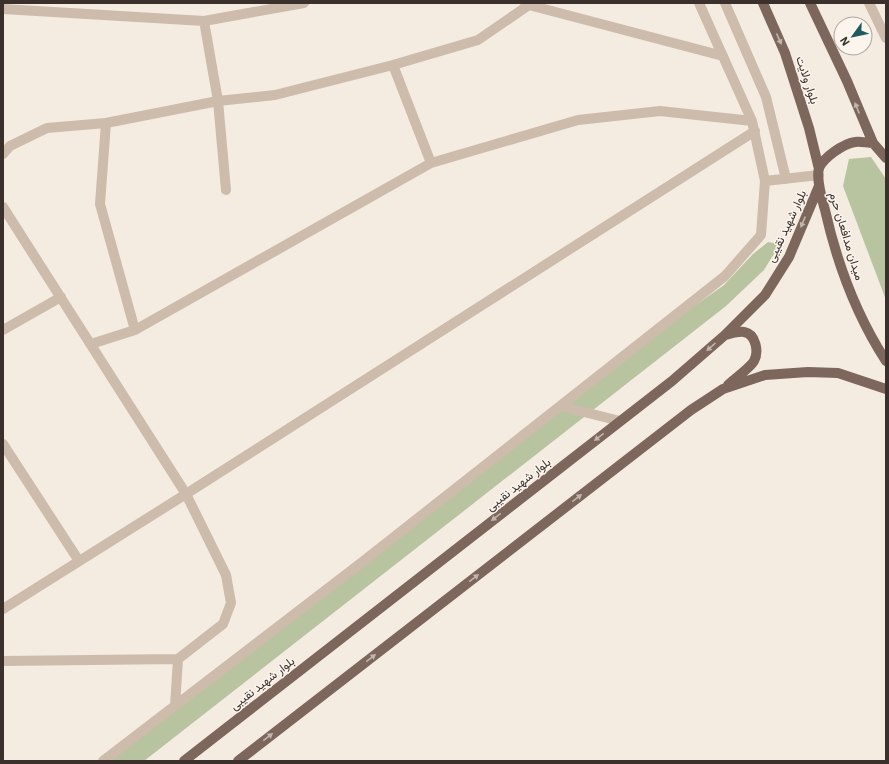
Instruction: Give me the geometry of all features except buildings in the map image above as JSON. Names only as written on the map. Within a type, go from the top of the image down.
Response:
[{"type":"main road","name":"بلوار ولایت","points":[[763,3],[785,53],[809,128],[819,172]]},
{"type":"main road","points":[[810,3],[847,81],[873,143],[886,158]]},
{"type":"main road","points":[[819,172],[827,156],[840,148],[855,142],[873,143]]},
{"type":"main road","name":"میدان مدافعان حرم","points":[[819,172],[819,186],[839,263],[863,320],[876,347],[886,361]]},
{"type":"main road","name":"بلوار شهید نقیبی","points":[[184,761],[620,421],[700,358],[725,336],[765,295],[789,257],[819,186]]},
{"type":"main road","points":[[238,761],[684,415],[723,389],[754,362],[757,350],[754,341],[748,334],[743,332],[725,336]]},
{"type":"main road","points":[[723,389],[765,375],[808,372],[838,373],[886,389]]},
{"type":"street","points":[[3,9],[204,21],[304,3]]},
{"type":"street","points":[[103,761],[367,558],[725,276],[761,235],[765,181],[752,120],[699,3]]},
{"type":"street","points":[[724,3],[766,97],[786,179]]},
{"type":"street","points":[[869,3],[886,38]]},
{"type":"street","points":[[3,154],[10,146],[47,128],[106,123],[218,100],[275,95],[393,65],[478,40],[527,4],[723,56]]},
{"type":"street","points":[[204,21],[218,100],[226,190]]},
{"type":"street","points":[[393,65],[431,163]]},
{"type":"street","points":[[91,344],[136,330],[431,163],[578,120],[660,111],[752,120]]},
{"type":"street","points":[[106,123],[100,204],[136,330]]},
{"type":"street","points":[[3,609],[186,494],[754,131]]},
{"type":"street","points":[[765,181],[786,179],[819,172]]},
{"type":"street","points":[[3,207],[186,494],[226,575],[231,603],[223,624],[178,659],[3,661]]},
{"type":"street","points":[[3,330],[61,297]]},
{"type":"street","points":[[560,406],[620,421]]},
{"type":"street","points":[[3,444],[79,561]]},
{"type":"street","points":[[175,706],[178,659]]},
{"type":"green space","points":[[871,157],[886,179],[886,300],[843,186],[849,159]]},
{"type":"green space","points":[[768,242],[780,244],[764,270],[726,306],[144,761],[110,761],[606,369],[724,285],[753,254]]}]
